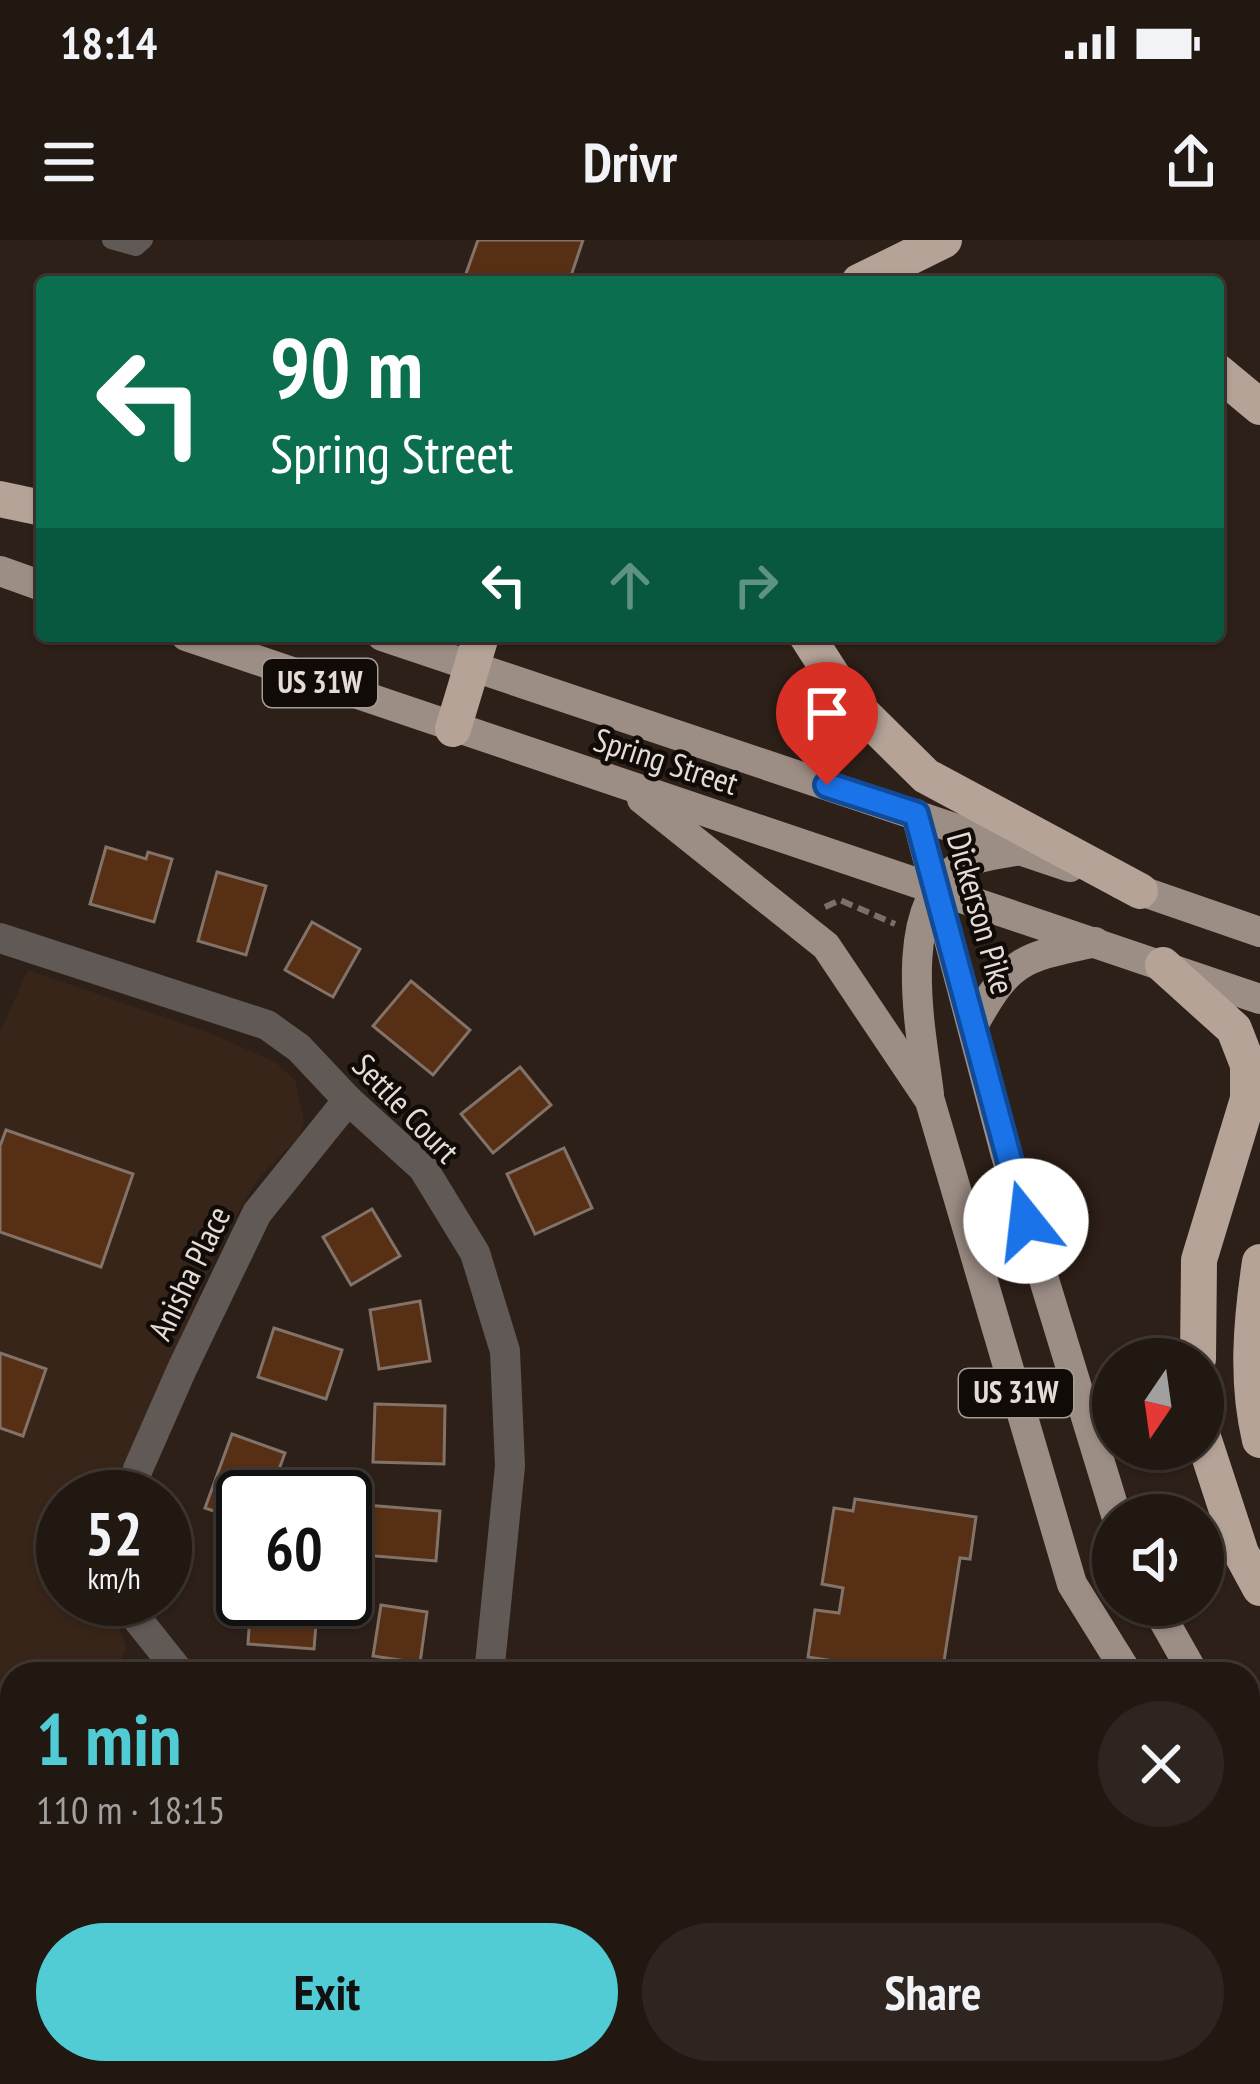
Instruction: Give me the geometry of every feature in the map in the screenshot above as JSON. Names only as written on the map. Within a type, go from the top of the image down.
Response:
[{"type":"highway","points":[[871,276],[944,240]]},
{"type":"highway","points":[[1224,377],[1260,407]]},
{"type":"highway","points":[[0,502],[36,507]]},
{"type":"highway","points":[[811,642],[846,697],[926,776],[1140,890]]},
{"type":"highway","points":[[453,729],[477,651]]},
{"type":"highway","points":[[1163,965],[1234,1029],[1248,1065],[1248,1099],[1199,1260],[1198,1338]]},
{"type":"highway","points":[[1260,1262],[1253,1306],[1250,1397],[1260,1440]]},
{"type":"highway","points":[[1214,1470],[1241,1553],[1260,1588]]},
{"type":"main road","points":[[0,502],[36,517]]},
{"type":"main road","points":[[0,571],[36,584]]},
{"type":"main road","name":"Spring Street","points":[[203,642],[1260,999]]},
{"type":"main road","name":"Spring Street","points":[[420,642],[477,651],[916,814],[1260,932]]},
{"type":"main road","name":"US 31W","points":[[628,787],[826,946],[930,1101],[1072,1585],[1120,1662]]},
{"type":"main road","name":"Dickerson Pike","points":[[916,814],[1005,1152],[1110,1494]]},
{"type":"main road","points":[[930,1101],[917,999],[918,943],[935,886],[962,863],[1020,850]]},
{"type":"main road","points":[[974,1024],[1004,975],[1028,957],[1096,941]]},
{"type":"main road","points":[[1167,1626],[1187,1662]]},
{"type":"street","name":"Settle Court","points":[[0,938],[267,1025],[299,1048],[422,1168],[475,1253],[505,1351],[510,1466],[490,1662]]},
{"type":"street","name":"Anisha Place","points":[[138,1470],[257,1214],[348,1100]]},
{"type":"street","points":[[143,1626],[171,1662]]},
{"type":"lane","points":[[111,240],[136,247],[144,240]]},
{"type":"path","points":[[821,908],[840,900],[907,928]]},
{"type":"shaded area","points":[[28,970],[207,1032],[275,1062],[295,1080],[304,1121],[300,1136],[257,1180],[218,1248],[126,1470],[36,1470],[36,1626],[119,1626],[126,1647],[120,1662],[0,1662],[0,1032]]},
{"type":"building","points":[[478,240],[583,240],[571,276],[465,276]]},
{"type":"building","points":[[106,847],[146,859],[148,852],[172,859],[154,922],[90,904]]},
{"type":"building","points":[[217,872],[266,886],[246,955],[198,941]]},
{"type":"building","points":[[312,922],[360,949],[333,997],[285,970]]},
{"type":"building","points":[[411,981],[470,1030],[433,1075],[373,1026]]},
{"type":"building","points":[[520,1067],[551,1105],[493,1153],[461,1114]]},
{"type":"building","points":[[6,1130],[133,1174],[101,1267],[0,1232],[0,1146]]},
{"type":"building","points":[[564,1148],[592,1208],[535,1234],[507,1174]]},
{"type":"building","points":[[372,1209],[400,1256],[351,1285],[323,1237]]},
{"type":"building","points":[[420,1301],[430,1361],[379,1369],[370,1310]]},
{"type":"building","points":[[274,1328],[342,1350],[326,1399],[258,1377]]},
{"type":"building","points":[[0,1353],[46,1369],[23,1436],[0,1428]]},
{"type":"building","points":[[375,1404],[445,1406],[444,1464],[373,1462]]},
{"type":"building","points":[[232,1434],[285,1453],[279,1470],[219,1470]]},
{"type":"building","points":[[216,1478],[216,1512],[205,1508]]},
{"type":"building","points":[[855,1499],[976,1517],[970,1559],[960,1558],[944,1662],[840,1662],[808,1657],[815,1610],[839,1613],[843,1588],[822,1584],[834,1508],[853,1511]]},
{"type":"building","points":[[372,1505],[440,1511],[436,1561],[372,1556]]},
{"type":"building","points":[[381,1605],[427,1612],[420,1662],[373,1656]]},
{"type":"building","points":[[249,1626],[316,1626],[314,1649],[248,1644]]},
{"type":"route","points":[[827,785],[916,814],[1026,1221]]}]
